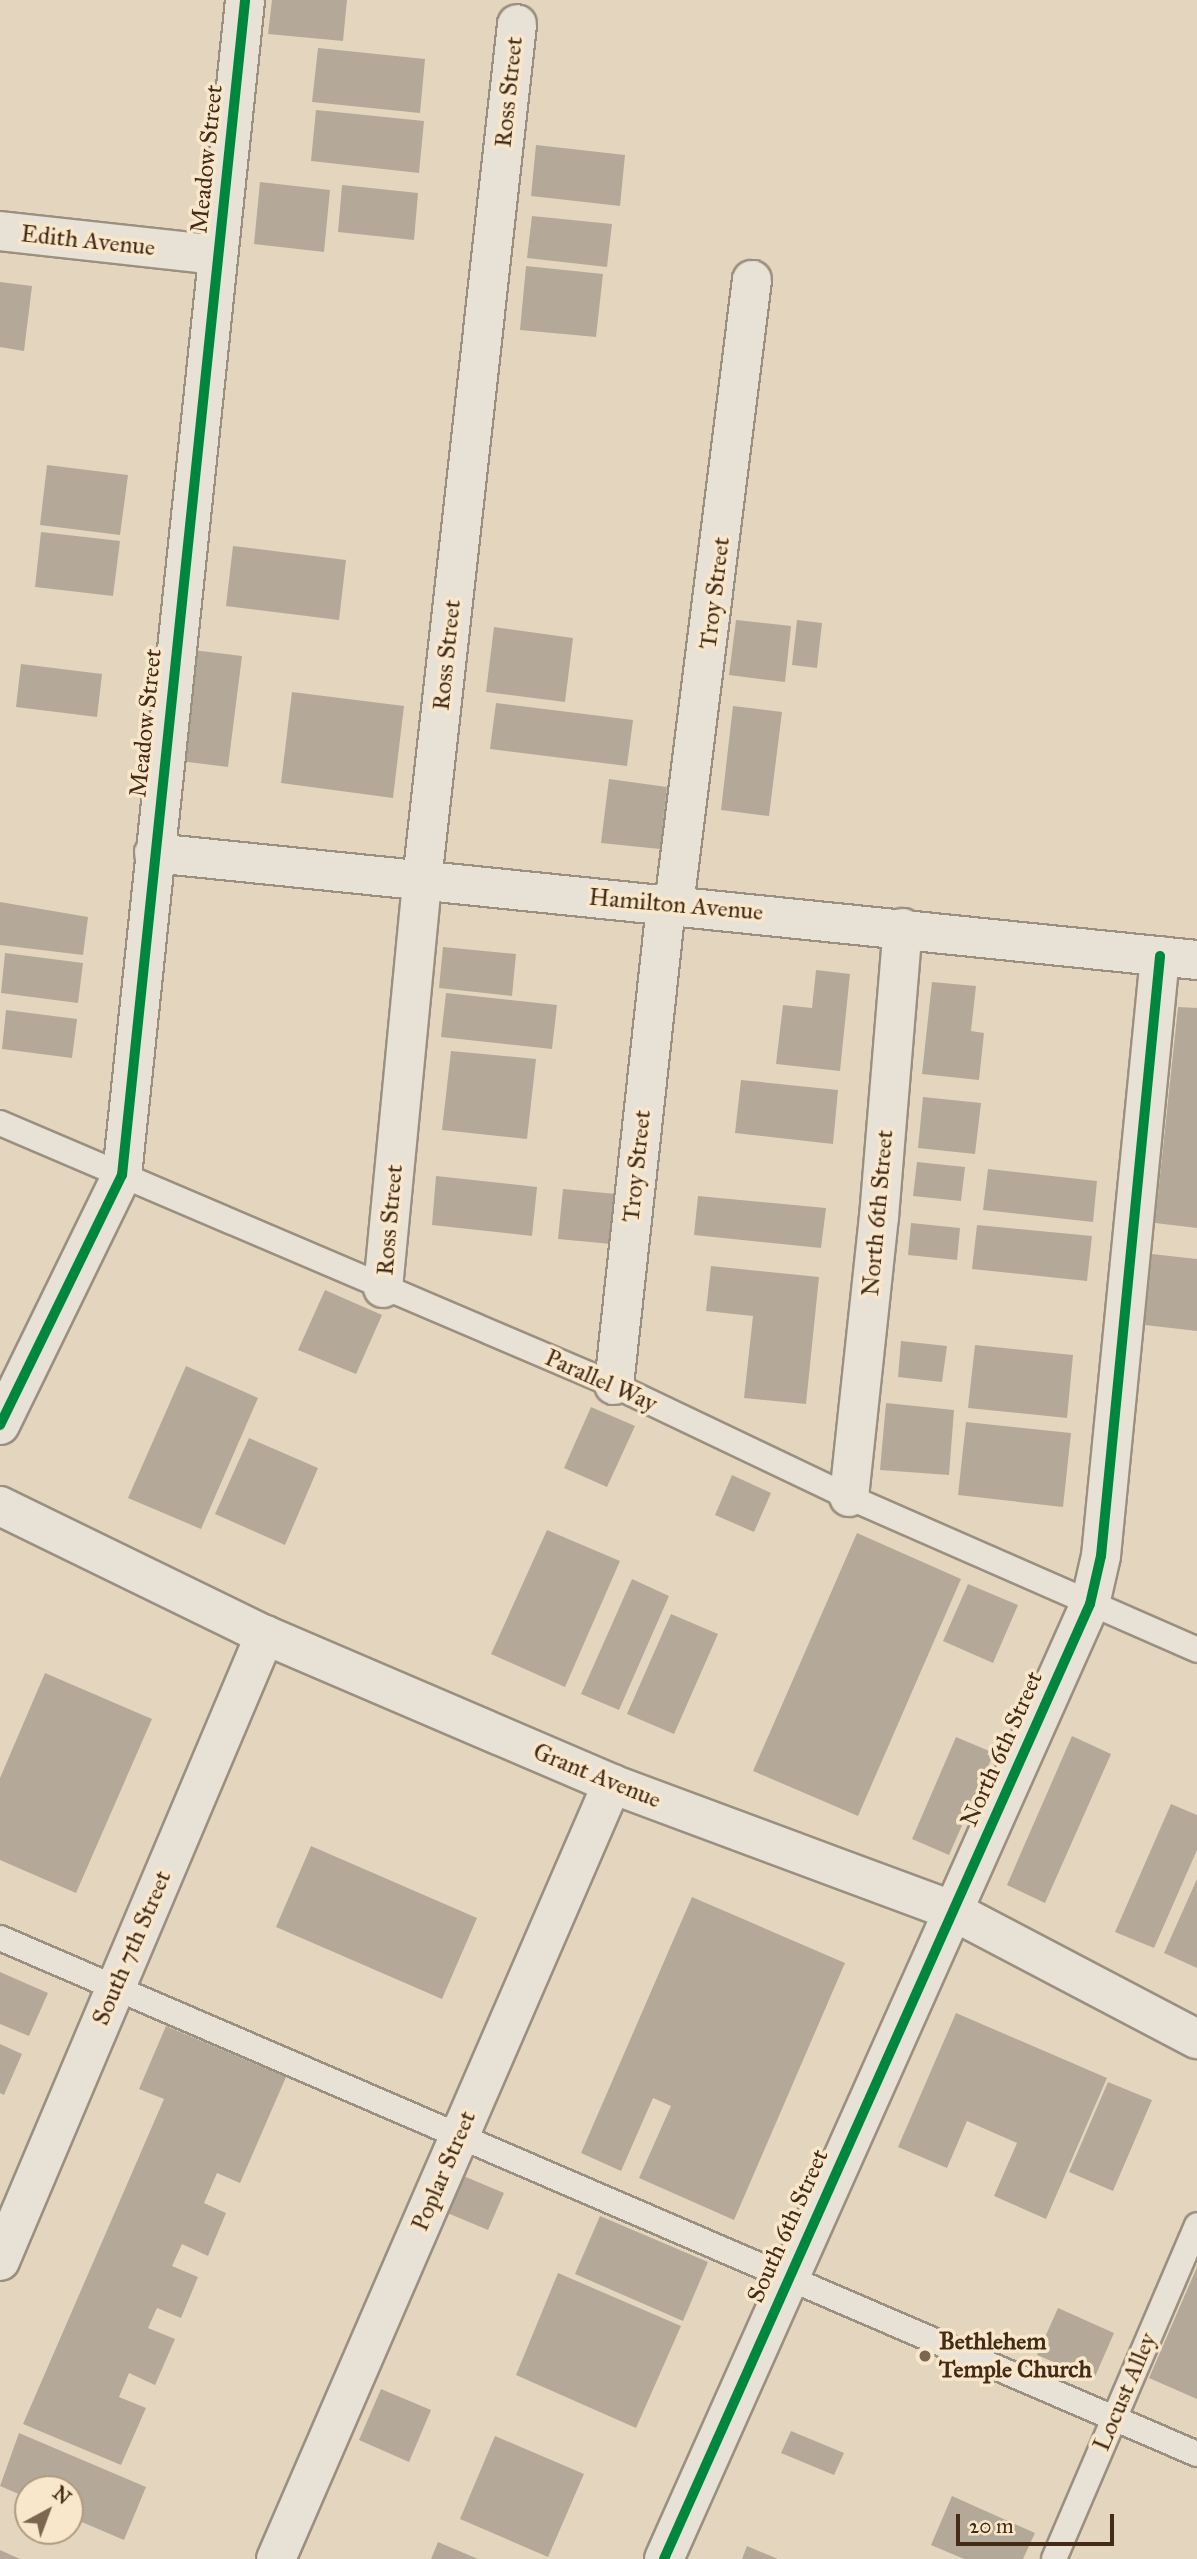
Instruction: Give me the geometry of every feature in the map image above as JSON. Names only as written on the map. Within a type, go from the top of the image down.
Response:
[{"type":"street","name":"Meadow Street","points":[[0,1425],[122,1175],[245,0]]},
{"type":"street","name":"Ross Street","points":[[383,1288],[422,881],[517,24]]},
{"type":"street","name":"Edith Avenue","points":[[0,231],[218,255]]},
{"type":"street","name":"Troy Street","points":[[614,1385],[670,905],[752,280]]},
{"type":"street","name":"Hamilton Avenue","points":[[154,853],[1179,958]]},
{"type":"street","name":"North 6th Street","points":[[849,1497],[879,1217],[903,928]]},
{"type":"street","name":"North 6th Street","points":[[951,1910],[1090,1604],[1101,1556],[1179,958]]},
{"type":"street","name":"Grant Avenue","points":[[0,1506],[265,1635],[612,1784],[951,1910],[1197,2039]]},
{"type":"street","name":"South 7th Street","points":[[0,2261],[265,1635]]},
{"type":"street","name":"Poplar Street","points":[[276,2559],[612,1784]]},
{"type":"street","name":"South 6th Street","points":[[664,2559],[951,1910]]},
{"type":"lane","name":"Parallel Way","points":[[0,1123],[614,1385],[849,1497],[1197,1650]]},
{"type":"lane","points":[[0,1938],[1197,2454]]},
{"type":"lane","name":"Locust Alley","points":[[1054,2559],[1197,2225]]},
{"type":"building","points":[[272,0],[347,0],[343,41],[268,34]]},
{"type":"building","points":[[318,48],[425,59],[420,113],[312,102]]},
{"type":"building","points":[[316,110],[424,121],[419,173],[311,161]]},
{"type":"building","points":[[536,145],[625,155],[620,206],[531,196]]},
{"type":"building","points":[[260,182],[330,190],[324,252],[254,244]]},
{"type":"building","points":[[342,185],[418,193],[414,240],[338,232]]},
{"type":"building","points":[[532,216],[612,224],[607,267],[527,258]]},
{"type":"building","points":[[526,266],[603,274],[596,337],[520,330]]},
{"type":"building","points":[[0,282],[32,286],[24,351],[0,347]]},
{"type":"building","points":[[47,465],[128,475],[120,535],[40,525]]},
{"type":"building","points":[[41,532],[120,541],[113,596],[35,587]]},
{"type":"building","points":[[233,546],[346,560],[339,620],[226,606]]},
{"type":"building","points":[[736,620],[791,626],[785,682],[729,675]]},
{"type":"building","points":[[797,620],[822,623],[817,668],[792,665]]},
{"type":"building","points":[[494,627],[573,638],[565,702],[486,692]]},
{"type":"building","points":[[193,650],[242,656],[228,767],[180,761]]},
{"type":"building","points":[[21,664],[102,674],[97,717],[16,707]]},
{"type":"building","points":[[292,692],[404,706],[393,798],[281,783]]},
{"type":"building","points":[[496,703],[633,720],[627,766],[490,749]]},
{"type":"building","points":[[733,706],[782,712],[769,816],[721,810]]},
{"type":"building","points":[[609,779],[667,787],[660,849],[601,843]]},
{"type":"building","points":[[0,902],[88,917],[83,955],[0,945]]},
{"type":"building","points":[[443,947],[516,954],[512,996],[439,988]]},
{"type":"building","points":[[5,953],[83,963],[78,1003],[1,993]]},
{"type":"building","points":[[816,970],[850,974],[840,1071],[776,1064],[783,1005],[812,1008]]},
{"type":"building","points":[[932,982],[976,986],[971,1031],[984,1033],[979,1080],[922,1074]]},
{"type":"building","points":[[446,993],[557,1005],[552,1049],[441,1037]]},
{"type":"building","points":[[1178,1007],[1197,1008],[1197,1228],[1155,1223]]},
{"type":"building","points":[[6,1010],[77,1019],[72,1058],[2,1049]]},
{"type":"building","points":[[451,1051],[536,1059],[527,1139],[442,1130]]},
{"type":"building","points":[[741,1080],[838,1090],[833,1144],[735,1133]]},
{"type":"building","points":[[923,1097],[981,1103],[975,1154],[918,1148]]},
{"type":"building","points":[[917,1162],[965,1167],[961,1201],[913,1196]]},
{"type":"building","points":[[988,1169],[1097,1181],[1093,1222],[983,1210]]},
{"type":"building","points":[[436,1176],[537,1187],[532,1236],[432,1225]]},
{"type":"building","points":[[563,1189],[616,1194],[611,1244],[558,1239]]},
{"type":"building","points":[[698,1196],[826,1208],[821,1248],[694,1235]]},
{"type":"building","points":[[911,1223],[960,1228],[957,1260],[908,1255]]},
{"type":"building","points":[[977,1225],[1092,1236],[1087,1281],[972,1269]]},
{"type":"building","points":[[1152,1254],[1197,1259],[1197,1331],[1145,1325]]},
{"type":"building","points":[[711,1266],[819,1277],[806,1404],[744,1398],[753,1316],[706,1311]]},
{"type":"building","points":[[325,1290],[382,1315],[356,1374],[298,1350]]},
{"type":"building","points":[[901,1341],[947,1346],[942,1382],[898,1377]]},
{"type":"building","points":[[975,1345],[1073,1355],[1067,1418],[968,1408]]},
{"type":"building","points":[[186,1366],[258,1398],[201,1529],[128,1498]]},
{"type":"building","points":[[886,1403],[954,1410],[949,1475],[880,1470]]},
{"type":"building","points":[[591,1407],[635,1426],[607,1487],[564,1468]]},
{"type":"building","points":[[966,1422],[1071,1433],[1063,1507],[958,1495]]},
{"type":"building","points":[[249,1438],[318,1468],[285,1545],[215,1514]]},
{"type":"building","points":[[732,1475],[771,1493],[754,1532],[715,1515]]},
{"type":"building","points":[[547,1530],[620,1561],[565,1687],[491,1654]]},
{"type":"building","points":[[857,1533],[961,1579],[858,1816],[753,1771]]},
{"type":"building","points":[[632,1579],[669,1596],[619,1710],[581,1694]]},
{"type":"building","points":[[968,1584],[1018,1605],[993,1663],[943,1641]]},
{"type":"building","points":[[671,1614],[718,1634],[674,1734],[627,1714]]},
{"type":"building","points":[[45,1673],[152,1719],[76,1893],[0,1860],[0,1778]]},
{"type":"building","points":[[1072,1736],[1111,1754],[1045,1903],[1007,1885]]},
{"type":"building","points":[[956,1737],[994,1753],[949,1855],[912,1839]]},
{"type":"building","points":[[1171,1804],[1197,1815],[1197,1850],[1154,1948],[1115,1932]]},
{"type":"building","points":[[311,1846],[477,1918],[442,1999],[276,1927]]},
{"type":"building","points":[[1197,1879],[1197,1968],[1164,1953]]},
{"type":"building","points":[[692,1897],[845,1963],[734,2220],[639,2178],[671,2106],[653,2098],[621,2171],[581,2153]]},
{"type":"building","points":[[0,1972],[48,1993],[29,2036],[0,2024]]},
{"type":"building","points":[[956,2013],[1107,2078],[1046,2219],[994,2196],[1017,2143],[967,2121],[947,2168],[898,2147]]},
{"type":"building","points":[[166,2026],[286,2077],[240,2183],[217,2173],[204,2203],[226,2213],[208,2256],[182,2244],[172,2266],[198,2277],[181,2318],[157,2308],[148,2328],[175,2339],[155,2385],[129,2373],[119,2397],[146,2408],[121,2465],[23,2424],[164,2099],[139,2089]]},
{"type":"building","points":[[0,2044],[22,2054],[4,2095],[0,2093]]},
{"type":"building","points":[[1108,2082],[1152,2100],[1113,2191],[1069,2172]]},
{"type":"building","points":[[461,2175],[504,2193],[488,2230],[445,2212]]},
{"type":"building","points":[[600,2216],[708,2262],[683,2321],[575,2274]]},
{"type":"building","points":[[1197,2267],[1197,2399],[1149,2378]]},
{"type":"building","points":[[558,2273],[681,2326],[636,2428],[516,2375]]},
{"type":"building","points":[[1058,2308],[1114,2333],[1094,2379],[1037,2355]]},
{"type":"building","points":[[381,2389],[431,2410],[409,2462],[359,2440]]},
{"type":"building","points":[[791,2431],[844,2453],[834,2475],[781,2453]]},
{"type":"building","points":[[19,2433],[146,2487],[124,2540],[84,2523],[84,2475],[14,2475],[14,2492],[0,2486]]},
{"type":"building","points":[[495,2436],[584,2474],[548,2557],[460,2519]]},
{"type":"building","points":[[952,2496],[1035,2533],[1023,2559],[964,2559],[931,2545]]},
{"type":"building","points":[[438,2542],[478,2559],[431,2559]]},
{"type":"building","points":[[747,2546],[778,2559],[742,2559]]},
{"type":"building","points":[[0,2550],[20,2559],[0,2559]]},
{"type":"cycle path","points":[[0,1425],[122,1175],[245,0]]},
{"type":"cycle path","points":[[664,2559],[1090,1604],[1101,1556],[1160,956]]},
{"type":"place","name":"Bethlehem Temple Church","points":[[925,2356]]}]
